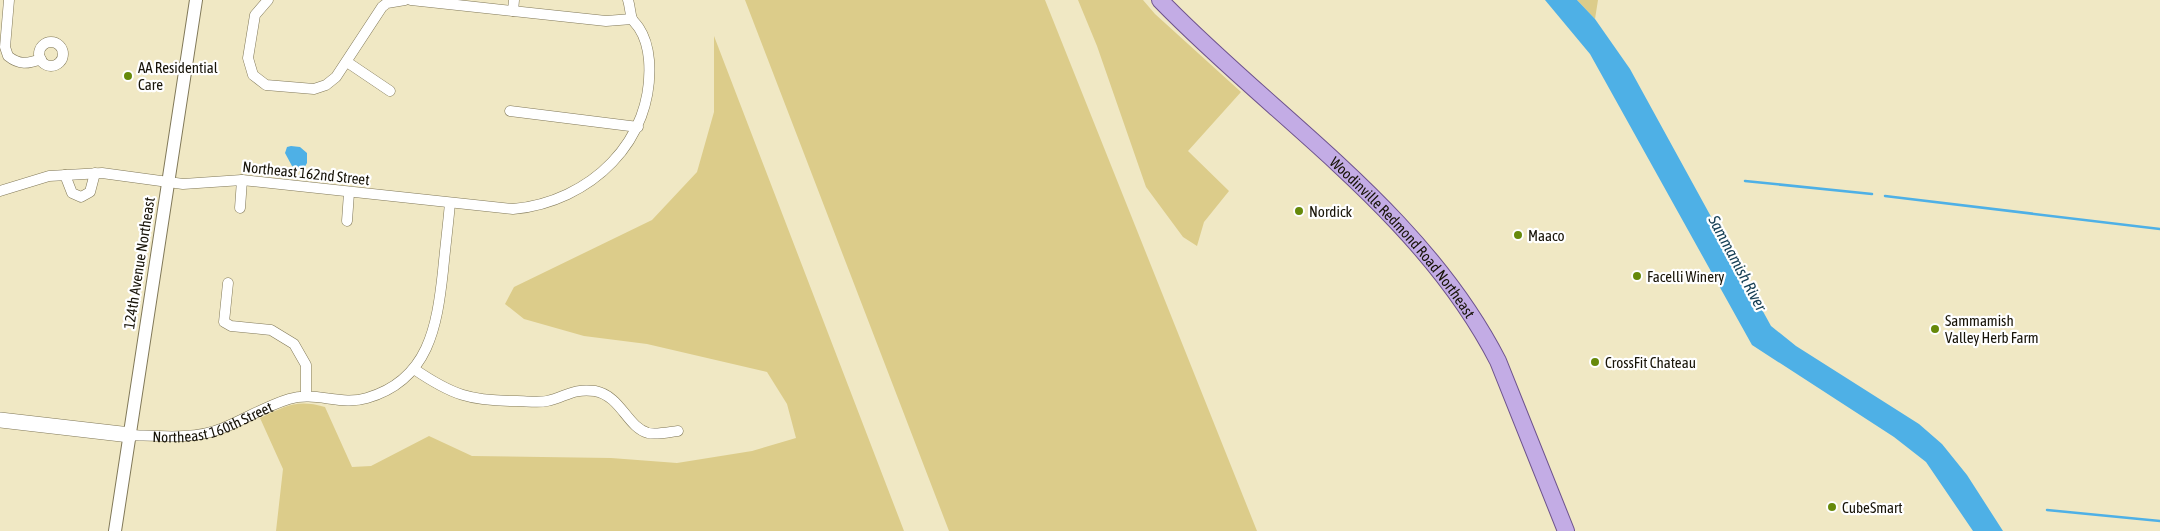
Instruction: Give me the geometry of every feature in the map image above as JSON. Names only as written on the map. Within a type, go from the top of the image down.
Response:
[{"type":"main road","name":"Woodinville Redmond Road Northeast","points":[[1160,0],[1349,175],[1415,239],[1441,270],[1484,334],[1498,361],[1566,531]]},
{"type":"main road","name":"Northeast 160th Street","points":[[0,420],[130,435]]},
{"type":"street","points":[[9,0],[5,47],[8,56],[22,64],[30,64],[40,59]]},
{"type":"street","name":"124th Avenue Northeast","points":[[115,531],[196,0]]},
{"type":"street","points":[[268,0],[255,15],[248,58],[253,75],[266,85],[314,89],[326,85],[347,62],[382,7],[387,3],[405,0]]},
{"type":"street","points":[[411,0],[513,5],[606,21],[632,19],[628,0]]},
{"type":"street","name":"Northeast 162nd Street","points":[[0,192],[49,176],[95,173],[183,184],[242,180],[450,203],[513,209],[533,208],[554,202],[578,190],[603,171],[623,151],[638,127],[648,93],[649,59],[645,39],[632,19]]},
{"type":"street","points":[[347,62],[390,91]]},
{"type":"street","points":[[510,111],[638,127]]},
{"type":"street","points":[[65,175],[72,193],[81,197],[90,192],[95,173]]},
{"type":"street","points":[[240,208],[242,180]]},
{"type":"street","points":[[347,221],[349,193]]},
{"type":"street","points":[[450,203],[439,308],[426,351],[414,369],[439,386],[460,396],[488,401],[547,401],[572,391],[595,391],[613,400],[637,426],[646,432],[678,431]]},
{"type":"street","points":[[228,283],[224,322],[231,326],[271,330],[294,344],[306,365],[306,395]]},
{"type":"street","name":"Northeast 160th Street","points":[[130,435],[181,436],[200,434],[222,429],[272,406],[306,395],[346,401],[366,399],[397,383],[414,369]]},
{"type":"shaded area","points":[[745,0],[1045,0],[1257,531],[949,531]]},
{"type":"shaded area","points":[[1078,0],[1143,0],[1155,14],[1241,92],[1188,151],[1229,191],[1204,222],[1197,246],[1183,237],[1146,187],[1097,46]]},
{"type":"shaded area","points":[[1577,0],[1598,0],[1595,19]]},
{"type":"shaded area","points":[[714,36],[904,531],[276,531],[283,469],[260,418],[292,405],[307,404],[325,407],[352,467],[371,466],[429,436],[472,456],[611,458],[677,463],[752,451],[796,438],[787,404],[767,372],[647,344],[584,336],[524,319],[505,304],[514,287],[652,220],[697,172],[714,112]]},
{"type":"water","points":[[1545,0],[1577,0],[1595,19],[1630,69],[1771,326],[1796,346],[1919,424],[1942,444],[1967,475],[2003,531],[1973,531],[1926,462],[1894,437],[1752,345],[1590,54]]},
{"type":"water","points":[[287,147],[300,147],[307,153],[307,163],[303,170],[292,166],[285,153]]},
{"type":"waterway","points":[[1745,181],[1872,194]]},
{"type":"waterway","points":[[1885,196],[2160,229]]},
{"type":"waterway","points":[[2047,510],[2160,521]]},
{"type":"place","name":"AA Residential Care","points":[[128,76]]},
{"type":"place","name":"Nordick","points":[[1299,211]]},
{"type":"place","name":"Maaco","points":[[1518,235]]},
{"type":"place","name":"Facelli Winery","points":[[1637,276]]},
{"type":"place","name":"Sammamish Valley Herb Farm","points":[[1935,329]]},
{"type":"place","name":"CrossFit Chateau","points":[[1595,362]]},
{"type":"place","name":"CubeSmart","points":[[1832,507]]},
{"type":"water label","name":"Sammamish River","points":[[1738,263]]}]
